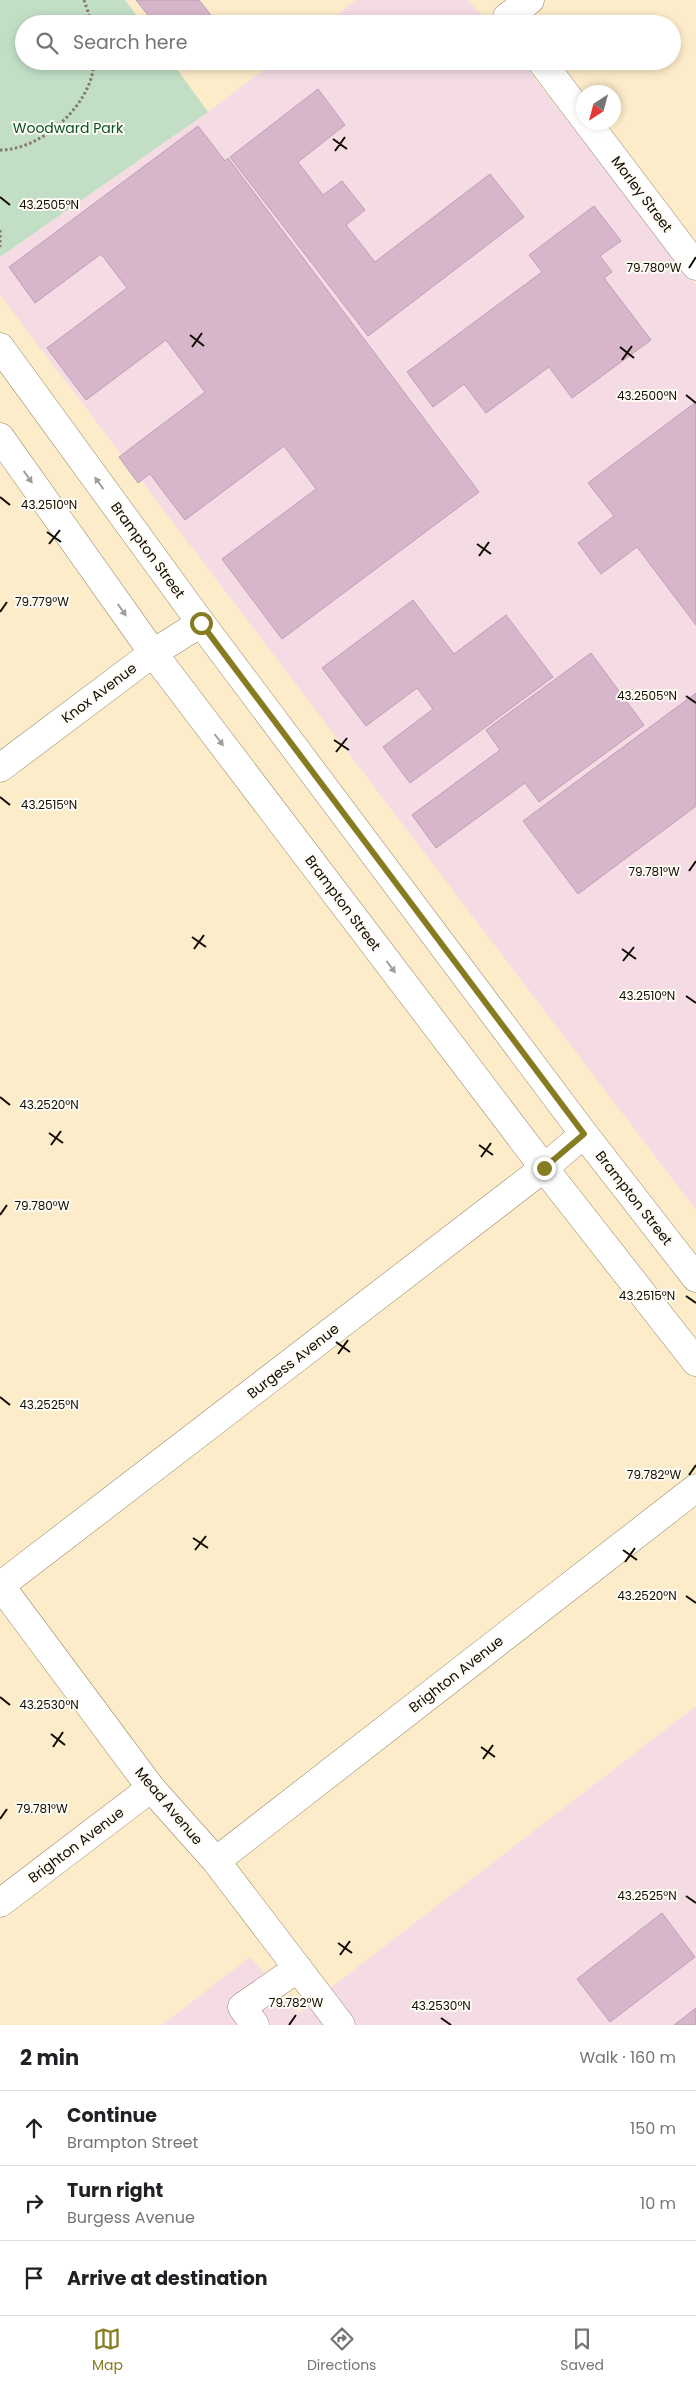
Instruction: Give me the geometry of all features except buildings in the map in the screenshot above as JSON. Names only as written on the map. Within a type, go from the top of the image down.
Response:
[{"type":"street","points":[[515,15],[530,0]]},
{"type":"street","points":[[548,70],[576,107]]},
{"type":"street","name":"Morley Street","points":[[593,130],[696,266]]},
{"type":"street","name":"Brampton Street","points":[[0,347],[201,623],[584,1134],[696,1278]]},
{"type":"street","name":"Brampton Street","points":[[0,437],[153,653],[544,1168],[696,1362]]},
{"type":"street","name":"Knox Avenue","points":[[0,768],[153,653],[201,623]]},
{"type":"street","name":"Burgess Avenue","points":[[0,1585],[544,1168],[584,1134]]},
{"type":"street","name":"Brighton Avenue","points":[[216,1861],[696,1488]]},
{"type":"street","name":"Mead Avenue","points":[[0,1585],[151,1788],[216,1861],[341,2025]]},
{"type":"street","name":"Brighton Avenue","points":[[0,1903],[151,1788]]},
{"type":"street","points":[[255,2025],[242,2007],[298,1968]]},
{"type":"path","points":[[84,0],[89,15]]},
{"type":"path","points":[[0,150],[7,150],[38,140],[64,121],[84,96],[91,70]]},
{"type":"path","points":[[0,230],[0,247]]},
{"type":"shaded area","points":[[356,0],[467,0],[482,15],[337,15]]},
{"type":"shaded area","points":[[263,70],[528,70],[696,285],[696,1210],[0,295],[0,257],[208,112]]},
{"type":"shaded area","points":[[696,1706],[696,2025],[162,2025],[250,1957],[298,2013]]},
{"type":"green space","name":"Woodward Park","points":[[0,0],[125,0],[136,15],[15,15],[15,70],[178,70],[208,112],[0,257]]},
{"type":"route","points":[[201,623],[584,1134],[544,1168]]}]
